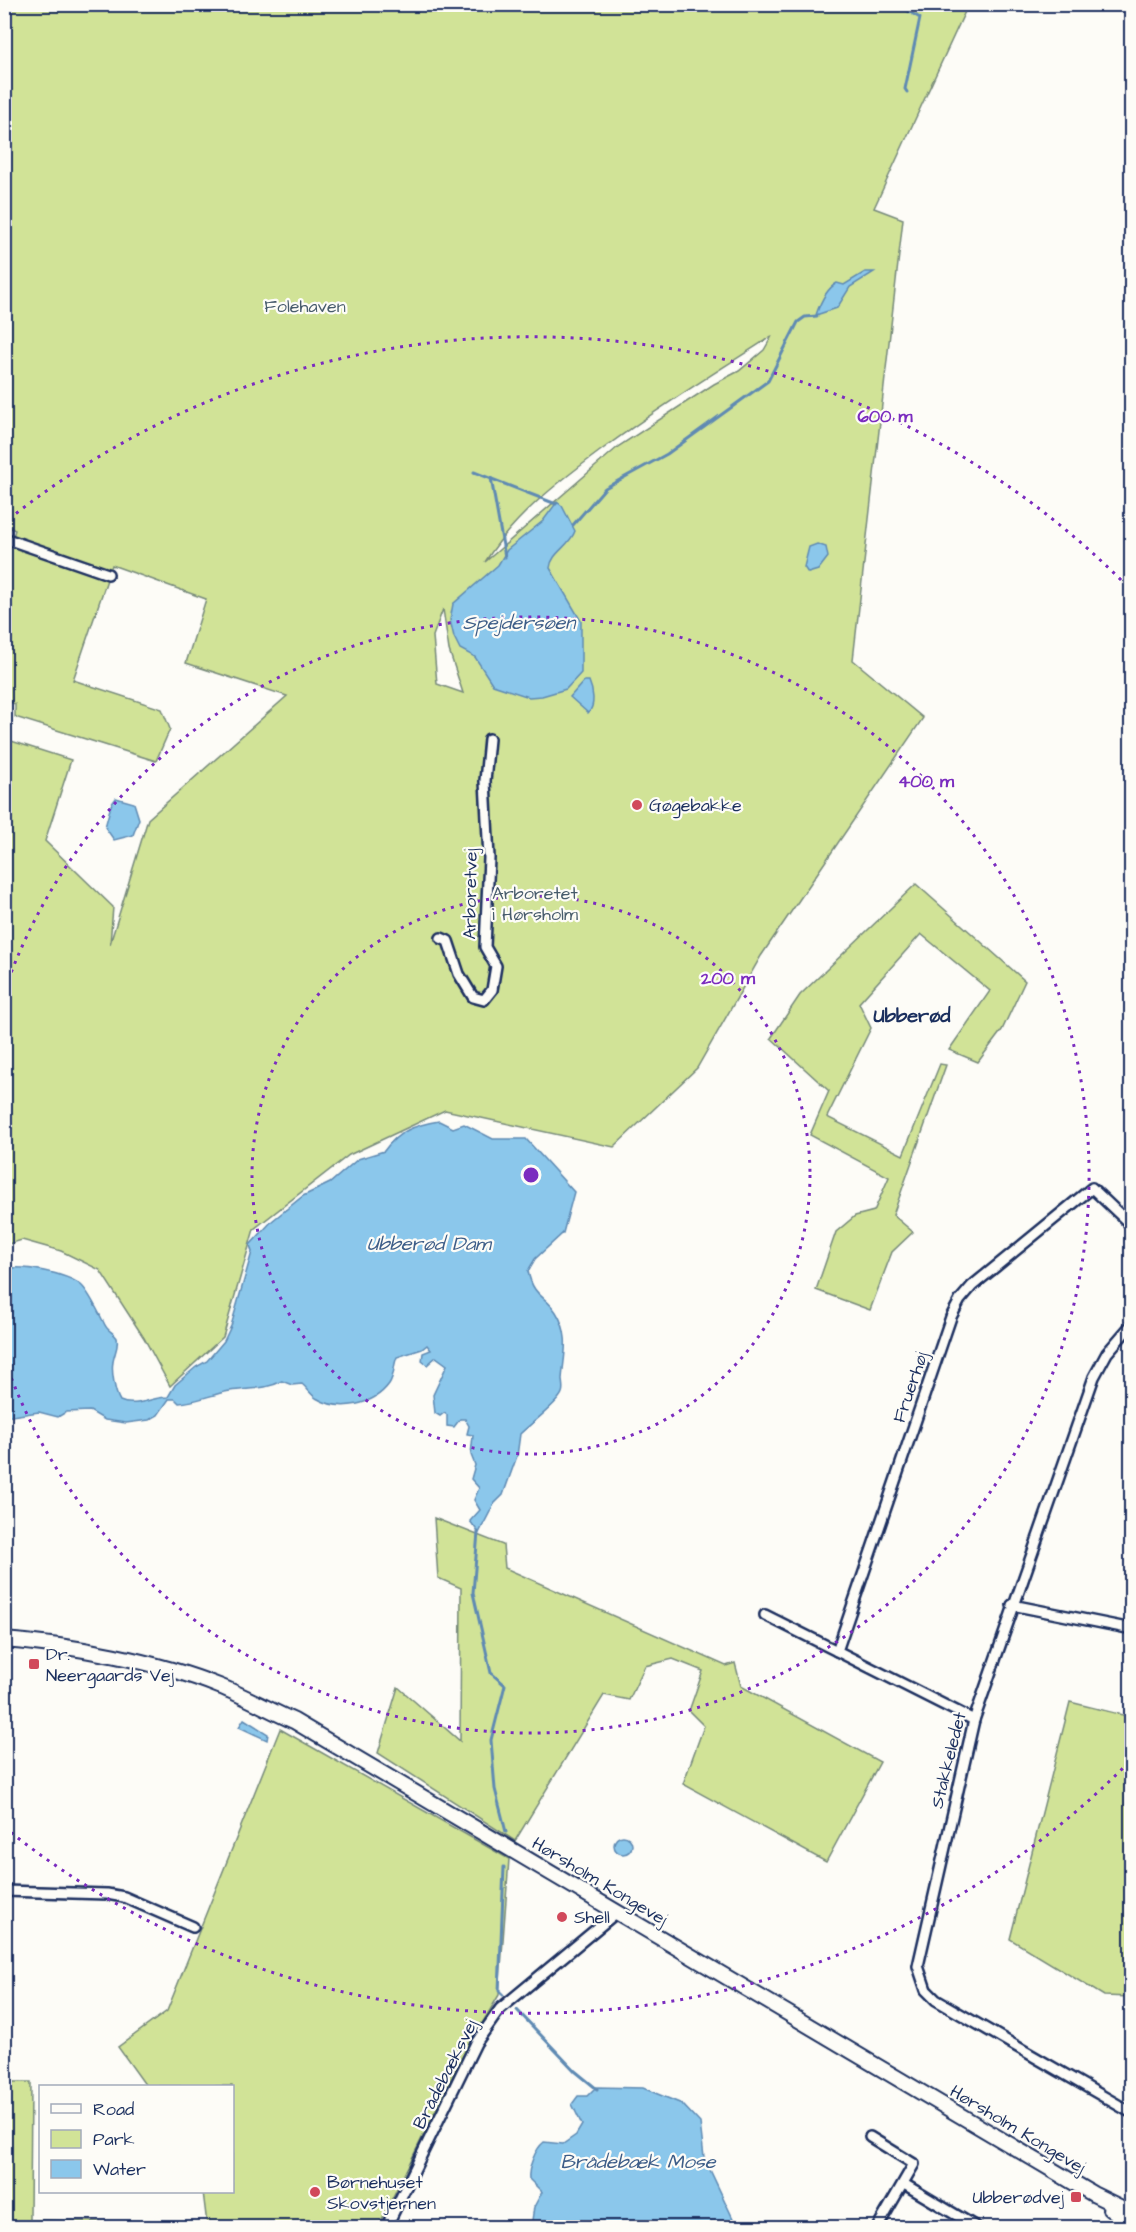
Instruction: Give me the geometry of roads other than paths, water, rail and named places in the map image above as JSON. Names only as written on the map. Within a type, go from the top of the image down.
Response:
[{"type":"main road","name":"Hørsholm Kongevej","points":[[4,1640],[54,1645],[67,1650],[164,1667],[219,1686],[283,1716],[1093,2194],[1131,2213]]},
{"type":"main road","name":"Hørsholm Kongevej","points":[[4,1649],[53,1653],[67,1650]]},
{"type":"main road","name":"Hørsholm Kongevej","points":[[1093,2194],[1131,2225]]},
{"type":"street","points":[[4,538],[108,574]]},
{"type":"street","name":"Arboretvej","points":[[441,938],[448,941],[455,955],[459,974],[473,997],[479,1000],[488,997],[492,990],[496,966],[484,947],[489,858],[485,781],[489,739]]},
{"type":"street","name":"Fruerhøj","points":[[837,1650],[951,1317],[960,1300],[972,1286],[1092,1188],[1131,1226]]},
{"type":"street","name":"Stakkeledet","points":[[1131,1324],[1107,1353],[1094,1377],[1012,1605],[974,1720],[918,1956],[919,1976],[926,1990],[936,2000],[1131,2113]]},
{"type":"street","points":[[1012,1605],[1131,1629]]},
{"type":"street","points":[[765,1616],[974,1720]]},
{"type":"street","points":[[4,1891],[107,1894],[124,1897],[193,1927]]},
{"type":"street","name":"Brådebæksvej","points":[[386,2228],[476,2043],[488,2023],[500,2009],[617,1912]]},
{"type":"street","points":[[870,2137],[914,2164],[877,2228]]},
{"type":"street","points":[[904,2184],[978,2228]]},
{"type":"water","points":[[865,272],[874,272],[850,287],[837,308],[816,315],[824,297],[833,286],[837,283],[844,285]]},
{"type":"water","name":"Spejdersøen","points":[[557,502],[562,506],[575,531],[554,558],[550,568],[581,621],[581,673],[566,689],[529,697],[493,685],[475,657],[460,649],[450,620],[453,604],[498,565],[507,550],[543,521]]},
{"type":"water","points":[[817,544],[826,547],[828,557],[818,570],[808,573],[804,567],[809,547]]},
{"type":"water","points":[[584,681],[589,681],[593,693],[591,710],[588,713],[570,697]]},
{"type":"water","points":[[116,798],[134,803],[139,819],[133,835],[114,840],[105,827],[111,805]]},
{"type":"water","name":"Ubberød Dam","points":[[439,1121],[453,1128],[464,1124],[493,1139],[526,1139],[574,1192],[563,1233],[535,1259],[528,1271],[536,1291],[552,1306],[564,1329],[563,1391],[543,1414],[520,1434],[517,1456],[503,1495],[494,1504],[479,1533],[470,1521],[480,1510],[474,1500],[479,1488],[471,1479],[475,1465],[471,1455],[473,1435],[467,1434],[469,1426],[465,1419],[460,1419],[454,1427],[447,1426],[447,1415],[444,1413],[440,1416],[435,1413],[433,1395],[447,1365],[436,1357],[427,1365],[422,1361],[423,1353],[431,1350],[427,1345],[422,1349],[397,1357],[389,1384],[374,1397],[365,1402],[345,1406],[325,1402],[314,1396],[302,1384],[292,1385],[282,1381],[264,1387],[230,1391],[186,1402],[179,1403],[175,1399],[169,1399],[158,1415],[149,1420],[126,1423],[105,1420],[90,1411],[66,1412],[58,1417],[39,1412],[5,1417],[5,1269],[22,1268],[44,1271],[65,1277],[81,1285],[91,1298],[106,1327],[117,1338],[113,1371],[115,1388],[120,1401],[138,1403],[168,1397],[175,1385],[207,1361],[224,1341],[231,1326],[252,1252],[250,1245],[272,1221],[303,1196],[330,1183],[358,1159],[384,1151],[395,1138],[408,1130]]},
{"type":"water","points":[[244,1719],[268,1734],[267,1740],[239,1727]]},
{"type":"water","points":[[623,1836],[629,1839],[632,1845],[629,1851],[623,1854],[617,1851],[614,1845],[617,1839]]},
{"type":"water","name":"Brådebæk Mose","points":[[596,2087],[643,2088],[682,2104],[700,2123],[704,2157],[737,2227],[531,2227],[534,2207],[542,2192],[529,2179],[535,2154],[544,2142],[563,2144],[576,2135],[582,2125],[572,2104],[578,2096],[587,2096]]},
{"type":"waterway","points":[[824,4],[825,8],[848,4]]},
{"type":"waterway","points":[[896,4],[920,18],[905,89],[907,92]]},
{"type":"waterway","points":[[573,525],[605,488],[667,454],[768,381],[798,322],[805,317],[817,316]]},
{"type":"waterway","points":[[474,472],[556,504]]},
{"type":"waterway","points":[[491,478],[505,557]]},
{"type":"waterway","points":[[478,1532],[473,1593],[491,1673],[505,1685],[491,1740],[495,1789],[506,1832]]},
{"type":"waterway","points":[[503,1995],[499,1991],[504,1867]]},
{"type":"waterway","points":[[517,2010],[575,2071],[597,2089]]},
{"type":"place","name":"Gøgebakke","points":[[637,805]]},
{"type":"place","name":"Dr. Neergaards Vej","points":[[34,1664]]},
{"type":"place","name":"Shell","points":[[562,1917]]},
{"type":"place","name":"Børnehuset Skovstjernen","points":[[315,2192]]},
{"type":"place","name":"Ubberødvej","points":[[1076,2197]]},
{"type":"district","name":"Ubberød","points":[[912,1015]]},
{"type":"park label","name":"Folehaven","points":[[305,306]]},
{"type":"park label","name":"Arboretet i Hørsholm","points":[[535,903]]}]
